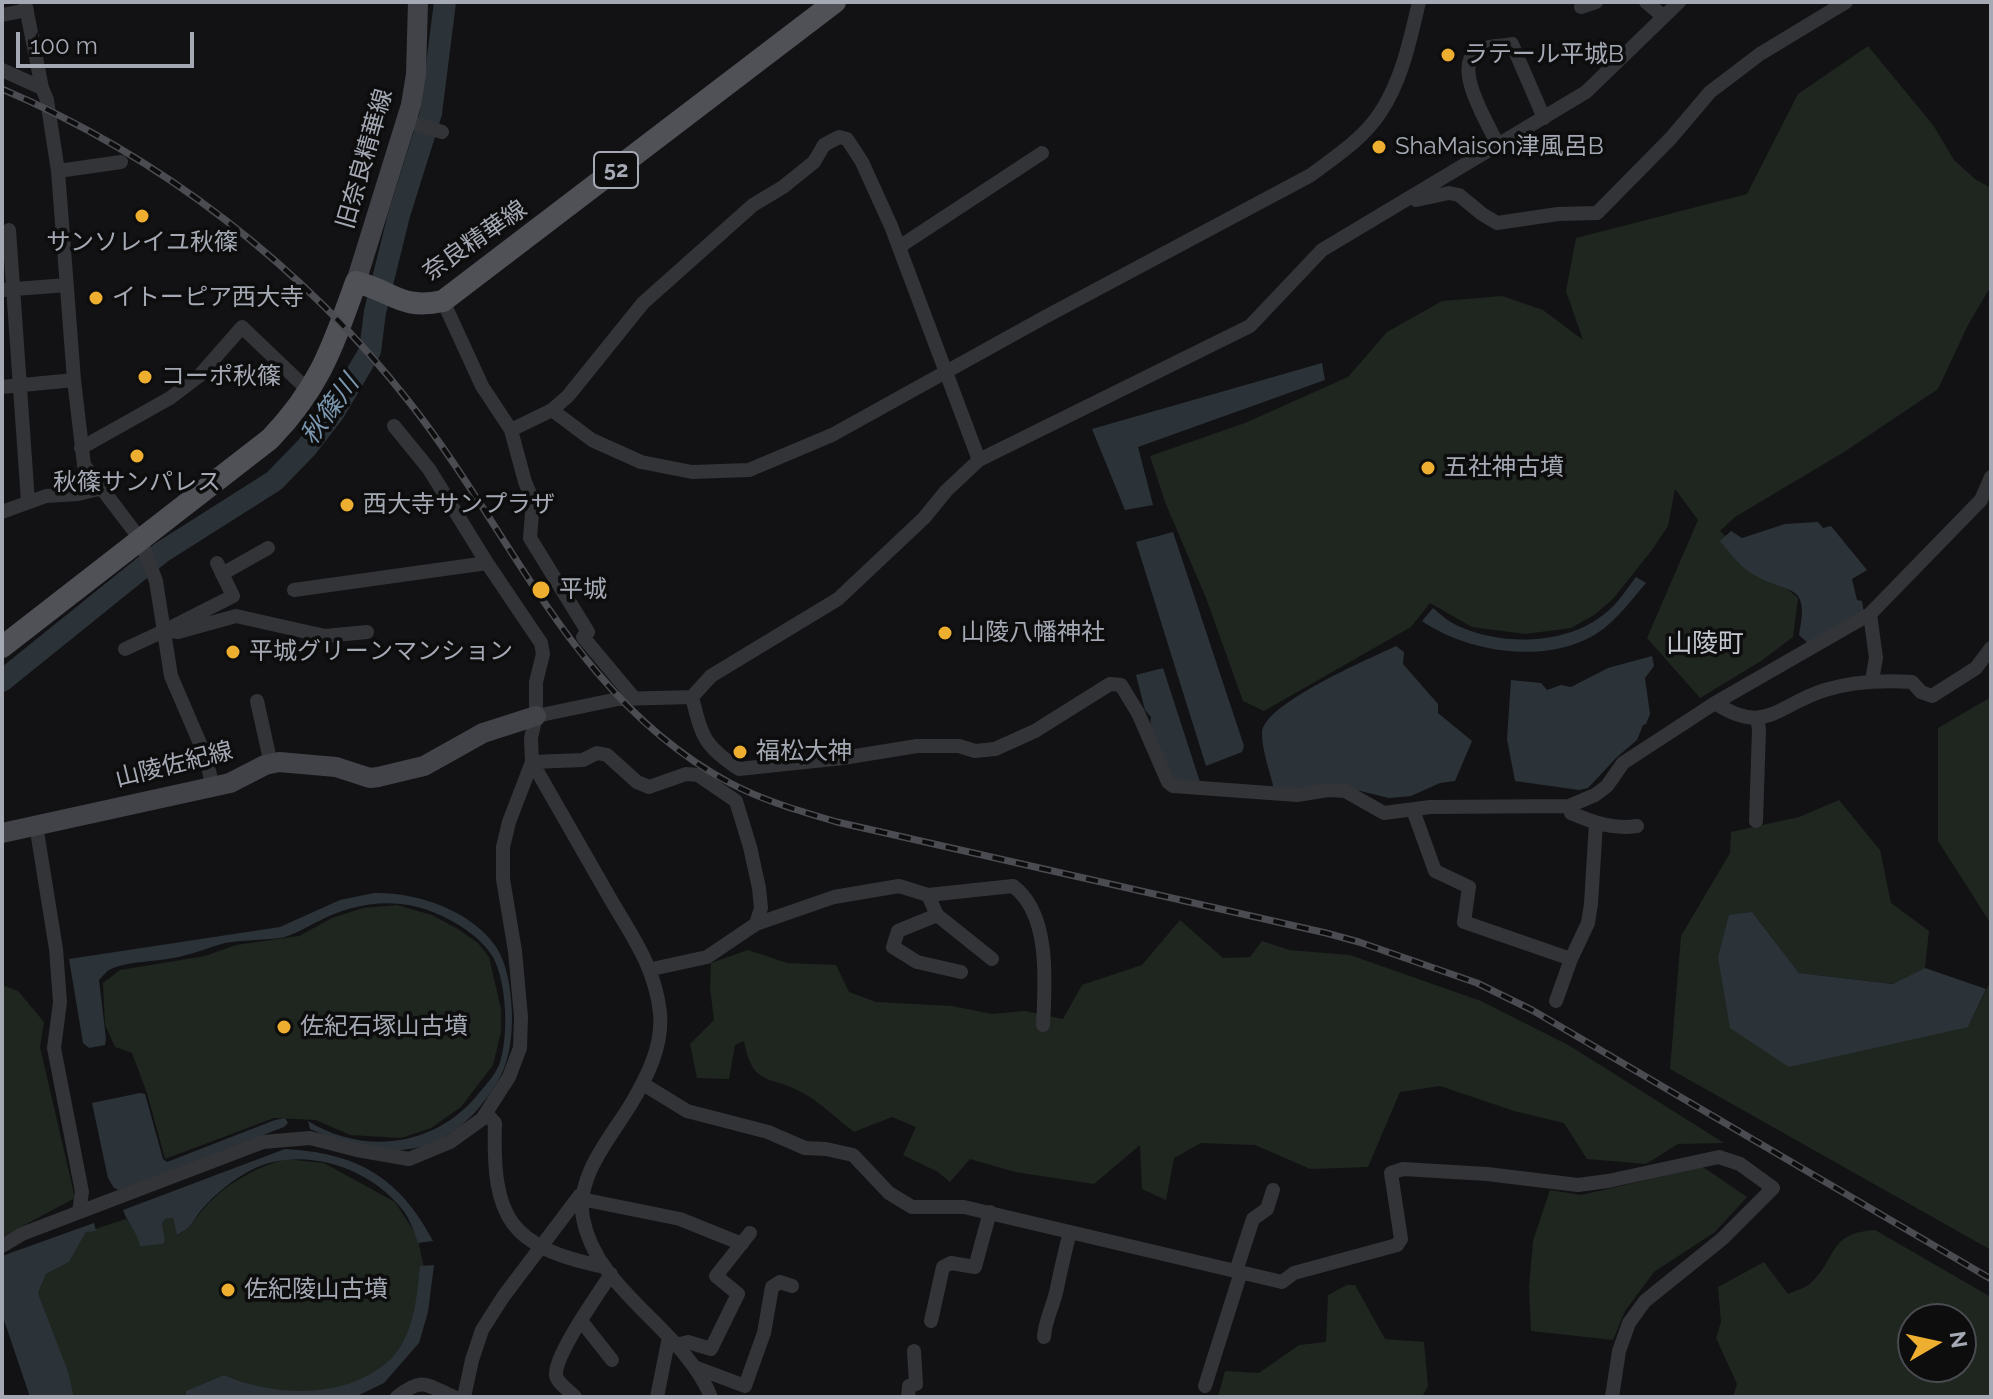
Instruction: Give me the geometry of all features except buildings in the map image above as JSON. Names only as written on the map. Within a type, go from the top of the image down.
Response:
[{"type":"main road","name":"旧奈良精華線","points":[[369,287],[416,74],[418,2]]},
{"type":"main road","name":"奈良精華線","points":[[369,287],[410,304],[443,301],[835,2]]},
{"type":"main road","points":[[2,647],[270,439],[310,392],[369,287]]},
{"type":"main road","name":"山陵佐紀線","points":[[2,833],[230,783],[279,762],[336,767],[370,778],[378,777],[424,766],[483,733],[536,716]]},
{"type":"street","points":[[552,410],[592,440],[641,462],[692,472],[749,470],[832,435],[1112,280],[1311,175],[1351,145],[1380,113],[1406,57],[1419,2]]},
{"type":"street","points":[[1581,7],[1596,2]]},
{"type":"street","points":[[1646,2],[1663,16]]},
{"type":"street","points":[[536,716],[618,699],[692,697],[711,676],[838,599],[924,518],[946,491],[979,460],[1250,326],[1322,250],[1586,92],[1679,2]]},
{"type":"street","points":[[1415,195],[1416,200],[1449,193],[1459,195],[1497,223],[1558,214],[1597,213],[1671,138],[1710,92],[1760,54],[1846,2]]},
{"type":"street","points":[[2,15],[26,6],[47,100],[58,171],[74,380],[84,465],[141,542],[156,581],[171,676],[205,755],[213,787]]},
{"type":"street","points":[[1498,145],[1467,75],[1472,55],[1478,50],[1512,44],[1544,118]]},
{"type":"street","points":[[2,70],[42,88]]},
{"type":"street","points":[[406,121],[442,132]]},
{"type":"street","points":[[511,430],[552,410],[568,396],[643,303],[753,205],[783,187],[814,162],[824,145],[839,137],[847,139],[862,162],[899,247],[979,460]]},
{"type":"street","points":[[899,247],[1042,153]]},
{"type":"street","points":[[58,171],[121,162]]},
{"type":"street","points":[[9,230],[8,289],[22,386],[28,502]]},
{"type":"street","points":[[8,289],[67,285]]},
{"type":"street","points":[[443,301],[482,386],[511,430],[533,501],[530,538],[588,632],[583,637],[634,698]]},
{"type":"street","points":[[81,448],[170,398],[199,376],[242,327],[310,392]]},
{"type":"street","points":[[2,387],[74,380]]},
{"type":"street","points":[[2,1246],[22,1234],[263,1142],[310,1138],[409,1159],[450,1142],[486,1113],[509,1077],[520,1048],[521,1017],[515,951],[503,879],[503,847],[532,762],[536,682],[543,654],[541,643],[429,469],[394,426]]},
{"type":"street","points":[[692,697],[697,721],[708,745],[739,769],[843,758],[917,746],[959,746],[975,751],[995,749],[1035,731],[1110,684],[1121,685],[1138,713],[1168,782],[1173,786],[1297,795],[1328,790],[1345,791],[1384,813],[1430,807],[1569,806],[1595,795],[1607,786],[1623,763],[1715,703],[1870,614],[1981,500],[1991,477]]},
{"type":"street","points":[[2,512],[46,496],[78,494],[103,488]]},
{"type":"street","points":[[125,649],[233,596],[219,569],[268,548]]},
{"type":"street","points":[[294,590],[487,563]]},
{"type":"street","points":[[1870,614],[1876,658],[1872,680]]},
{"type":"street","points":[[166,630],[178,632],[236,616],[325,636],[367,632]]},
{"type":"street","points":[[1715,703],[1732,714],[1757,719],[1826,690],[1872,680],[1912,682],[1921,692],[1932,696],[1976,668],[1991,648]]},
{"type":"street","points":[[257,701],[271,764]]},
{"type":"street","points":[[1756,821],[1757,719]]},
{"type":"street","points":[[532,762],[583,760],[597,753],[607,755],[637,782],[649,787],[686,774],[698,775],[724,791],[736,801],[750,847],[761,908],[756,924]]},
{"type":"street","points":[[464,1397],[482,1330],[581,1197],[588,1175],[643,1084],[657,1049],[661,1016],[652,969],[532,762]]},
{"type":"street","points":[[1569,806],[1571,813],[1596,823],[1627,828],[1637,826]]},
{"type":"street","points":[[1413,810],[1435,871],[1469,887],[1464,922],[1571,959]]},
{"type":"street","points":[[1556,1001],[1588,923],[1596,823]]},
{"type":"street","points":[[36,825],[56,949],[60,1002],[54,1048],[82,1192],[79,1212]]},
{"type":"street","points":[[652,969],[707,957],[756,924],[834,897],[899,886],[928,895],[1013,886],[1021,892],[1039,928],[1046,966],[1043,1025]]},
{"type":"street","points":[[928,895],[937,915],[992,959]]},
{"type":"street","points":[[937,915],[898,931],[893,947],[917,962],[961,972]]},
{"type":"street","points":[[643,1084],[687,1111],[768,1132],[805,1148],[853,1155],[889,1193],[912,1207],[964,1207],[990,1212],[1282,1282],[1294,1273],[1397,1245],[1401,1239],[1391,1173],[1403,1169],[1487,1174],[1578,1185],[1719,1157],[1740,1164],[1773,1188],[1722,1239],[1645,1301],[1629,1323],[1619,1351],[1612,1397]]},
{"type":"street","points":[[486,1113],[495,1123],[497,1188],[507,1215],[526,1239],[608,1271]]},
{"type":"street","points":[[1205,1386],[1253,1219],[1267,1209],[1273,1190]]},
{"type":"street","points":[[581,1197],[680,1219],[746,1239],[716,1276],[738,1294],[711,1349],[672,1341]]},
{"type":"street","points":[[581,1197],[588,1239],[608,1271],[697,1368],[711,1397]]},
{"type":"street","points":[[931,1321],[943,1267],[951,1263],[975,1267],[990,1212]]},
{"type":"street","points":[[1044,1337],[1045,1322],[1057,1288],[1070,1232]]},
{"type":"street","points":[[575,1397],[556,1374],[563,1352],[608,1271]]},
{"type":"street","points":[[697,1368],[744,1392],[760,1349],[772,1287],[780,1282],[792,1286]]},
{"type":"street","points":[[582,1322],[612,1360]]},
{"type":"street","points":[[657,1397],[672,1341]]},
{"type":"street","points":[[908,1397],[909,1386],[916,1384],[914,1351]]},
{"type":"street","points":[[397,1397],[412,1385],[421,1383],[454,1397]]},
{"type":"shaded area","points":[[1868,46],[1933,125],[1954,160],[1975,179],[1991,188],[1991,286],[1968,325],[1938,389],[1844,452],[1735,517],[1720,531],[1798,598],[1793,637],[1761,661],[1700,698],[1647,638],[1698,520],[1675,489],[1668,526],[1652,550],[1612,600],[1571,628],[1525,634],[1472,627],[1430,603],[1411,627],[1264,711],[1243,701],[1150,456],[1245,423],[1348,377],[1387,332],[1442,301],[1502,296],[1543,310],[1583,340],[1566,291],[1576,238],[1747,194],[1798,94]]},
{"type":"shaded area","points":[[1322,363],[1325,380],[1138,447],[1153,505],[1125,510],[1092,429]]},
{"type":"shaded area","points":[[1818,522],[1823,528],[1831,526],[1867,570],[1852,579],[1864,613],[1809,644],[1799,635],[1802,605],[1799,597],[1747,570],[1720,541],[1731,531],[1742,538],[1785,524]]},
{"type":"shaded area","points":[[1173,532],[1244,746],[1242,752],[1206,766],[1136,542]]},
{"type":"shaded area","points":[[1636,577],[1646,583],[1608,625],[1566,647],[1515,652],[1490,648],[1442,633],[1422,621],[1433,608],[1458,626],[1494,637],[1552,637],[1588,625],[1603,615]]},
{"type":"shaded area","points":[[1396,646],[1404,652],[1403,664],[1438,704],[1438,713],[1472,741],[1455,781],[1440,783],[1411,796],[1389,798],[1340,786],[1274,789],[1262,740],[1267,721],[1279,709],[1320,683]]},
{"type":"shaded area","points":[[1652,656],[1654,666],[1645,678],[1650,714],[1646,724],[1637,740],[1588,788],[1579,790],[1515,781],[1507,739],[1511,680],[1541,683],[1547,690],[1561,685],[1571,687],[1608,668]]},
{"type":"shaded area","points":[[1163,668],[1200,782],[1173,782],[1150,725],[1151,717],[1145,710],[1136,675]]},
{"type":"shaded area","points":[[1991,697],[1991,924],[1938,841],[1938,728]]},
{"type":"shaded area","points":[[1839,800],[1880,850],[1891,903],[1929,931],[1925,968],[1894,984],[1799,973],[1752,912],[1718,957],[1968,1027],[1991,980],[1991,1250],[1670,1069],[1681,936],[1730,853],[1731,832],[1799,817]]},
{"type":"shaded area","points":[[374,893],[423,899],[455,912],[470,921],[494,944],[506,968],[512,1014],[508,1054],[501,1076],[478,1109],[439,1140],[419,1147],[377,1149],[355,1145],[310,1129],[308,1121],[351,1139],[396,1141],[417,1136],[457,1115],[474,1099],[499,1065],[505,1010],[501,981],[493,957],[465,929],[413,906],[390,903],[358,906],[285,937],[225,943],[180,957],[113,968],[99,980],[105,1045],[89,1048],[83,1043],[69,959],[280,927],[340,900]]},
{"type":"shaded area","points":[[397,905],[432,915],[458,929],[478,943],[489,957],[501,1009],[501,1032],[493,1065],[461,1107],[431,1128],[401,1138],[350,1135],[316,1120],[274,1118],[165,1159],[147,1093],[132,1053],[115,1047],[105,1025],[103,983],[120,970],[205,956],[236,945],[299,936],[332,918],[363,908]]},
{"type":"shaded area","points":[[1752,912],[1799,973],[1893,984],[1925,968],[1986,989],[1968,1027],[1789,1067],[1730,1028],[1718,957],[1729,915]]},
{"type":"shaded area","points":[[1180,920],[1223,958],[1250,957],[1262,941],[1289,950],[1350,955],[1481,1001],[1570,1046],[1724,1143],[1678,1144],[1646,1164],[1587,1159],[1564,1123],[1514,1111],[1440,1086],[1400,1092],[1368,1167],[1310,1169],[1255,1145],[1201,1143],[1174,1158],[1166,1200],[1142,1189],[1140,1145],[1094,1184],[1015,1172],[970,1159],[950,1182],[938,1172],[903,1155],[916,1127],[892,1117],[854,1132],[805,1094],[758,1074],[744,1041],[735,1045],[729,1079],[697,1078],[690,1044],[714,1020],[711,963],[748,950],[787,963],[836,965],[849,992],[876,1002],[952,1006],[992,1014],[1025,1011],[1063,1019],[1082,985],[1142,965]]},
{"type":"shaded area","points":[[2,985],[18,991],[44,1022],[40,1047],[75,1198],[2,1237]]},
{"type":"shaded area","points":[[145,1094],[163,1159],[167,1162],[275,1120],[285,1118],[288,1123],[119,1190],[108,1178],[92,1103]]},
{"type":"shaded area","points":[[285,1149],[333,1156],[373,1172],[406,1200],[433,1241],[418,1243],[402,1209],[371,1181],[332,1164],[291,1160],[270,1163],[238,1178],[213,1198],[177,1235],[173,1218],[166,1218],[162,1223],[163,1244],[140,1246],[123,1210]]},
{"type":"shaded area","points":[[285,1159],[324,1163],[395,1202],[417,1236],[427,1281],[413,1331],[376,1380],[334,1397],[284,1397],[224,1375],[187,1391],[186,1397],[74,1397],[38,1293],[46,1274],[69,1262],[86,1232],[126,1219],[137,1231],[165,1240],[162,1223],[166,1217],[173,1218],[178,1235],[231,1184],[251,1172]]},
{"type":"shaded area","points":[[1703,1167],[1747,1197],[1715,1232],[1654,1272],[1625,1311],[1613,1340],[1531,1331],[1529,1288],[1533,1241],[1550,1190],[1581,1195]]},
{"type":"shaded area","points":[[94,1223],[96,1231],[86,1232],[69,1262],[46,1274],[38,1293],[68,1372],[74,1397],[30,1397],[2,1314],[2,1256]]},
{"type":"shaded area","points":[[1875,1230],[1991,1297],[1991,1397],[1733,1397],[1737,1384],[1716,1338],[1721,1322],[1718,1287],[1764,1262],[1788,1294],[1811,1283],[1841,1241]]},
{"type":"shaded area","points":[[434,1265],[428,1312],[419,1343],[384,1383],[355,1397],[186,1397],[186,1391],[224,1375],[266,1388],[311,1391],[354,1382],[374,1372],[391,1359],[405,1339],[413,1315],[420,1266]]},
{"type":"shaded area","points":[[1347,1285],[1355,1285],[1385,1339],[1424,1342],[1428,1386],[1422,1397],[1218,1397],[1225,1371],[1259,1373],[1299,1345],[1326,1342],[1328,1295]]},
{"type":"waterway","name":"秋篠川","points":[[2,681],[162,552],[274,481],[307,447],[334,412],[370,351],[375,312],[399,215],[431,113],[445,2]]},
{"type":"railway","points":[[2,89],[61,116],[173,182],[226,220],[324,306],[369,353],[410,403],[550,611],[588,661],[629,707],[676,748],[730,783],[796,810],[837,822],[1326,933],[1477,983],[1532,1010],[1991,1279]]},
{"type":"place","name":"ラテール平城B","points":[[1448,55]]},
{"type":"place","name":"ShaMaison津風呂B","points":[[1379,147]]},
{"type":"place","name":"サンソレイユ秋篠","points":[[142,216]]},
{"type":"place","name":"イトーピア西大寺","points":[[96,298]]},
{"type":"place","name":"コーポ秋篠","points":[[145,377]]},
{"type":"place","name":"秋篠サンパレス","points":[[137,456]]},
{"type":"place","name":"五社神古墳","points":[[1428,468]]},
{"type":"place","name":"西大寺サンプラザ","points":[[347,505]]},
{"type":"place","name":"平城","points":[[541,590]]},
{"type":"place","name":"山陵八幡神社","points":[[945,633]]},
{"type":"place","name":"平城グリーンマンション","points":[[233,652]]},
{"type":"place","name":"福松大神","points":[[740,752]]},
{"type":"place","name":"佐紀石塚山古墳","points":[[284,1027]]},
{"type":"place","name":"佐紀陵山古墳","points":[[228,1290]]},
{"type":"district","name":"山陵町","points":[[1705,644]]}]
